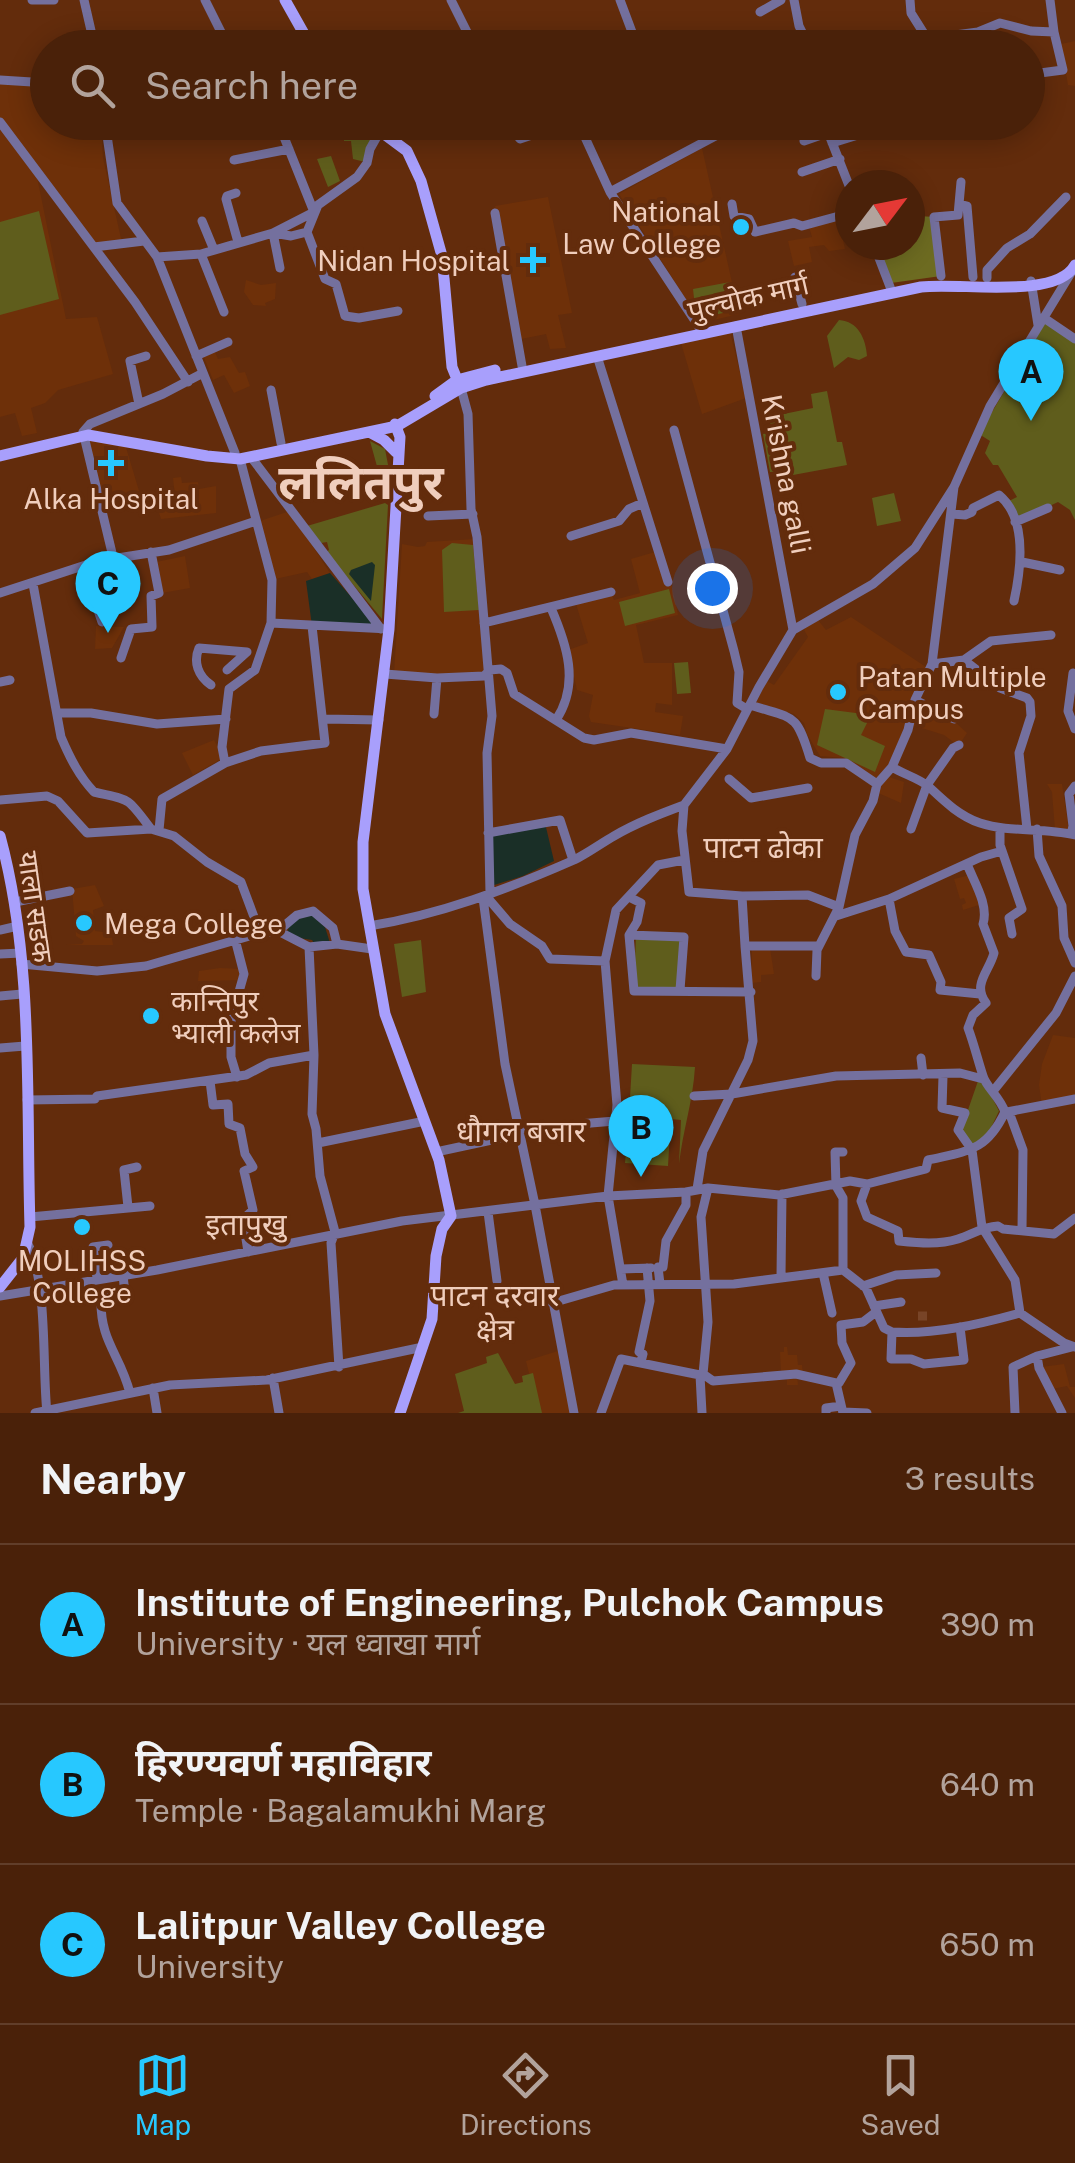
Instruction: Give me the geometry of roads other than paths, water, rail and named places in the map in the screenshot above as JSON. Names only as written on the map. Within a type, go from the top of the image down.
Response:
[{"type":"main road","points":[[285,0],[302,30]]},
{"type":"main road","points":[[392,140],[412,160],[440,242],[459,384]]},
{"type":"main road","name":"पुल्चोक मार्ग","points":[[484,376],[597,356],[802,304],[891,288],[947,283],[1052,282],[1074,267]]},
{"type":"main road","name":"पुल्चोक मार्ग","points":[[484,376],[736,326],[941,276],[1032,283]]},
{"type":"main road","points":[[0,452],[84,432],[242,456],[369,432],[412,415],[459,384],[484,376]]},
{"type":"main road","points":[[397,454],[412,415]]},
{"type":"main road","points":[[242,456],[281,443],[394,423]]},
{"type":"main road","points":[[394,423],[400,432],[385,674],[362,864],[370,937],[389,1028],[436,1152],[450,1216],[439,1242],[432,1319],[400,1413]]},
{"type":"main road","points":[[369,432],[397,454]]},
{"type":"main road","name":"याला सडक","points":[[0,836],[5,878],[15,902],[21,958],[28,1244]]},
{"type":"main road","points":[[0,1287],[23,1258],[28,1244]]},
{"type":"street","points":[[32,0],[54,0]]},
{"type":"street","points":[[84,0],[92,30]]},
{"type":"street","points":[[205,0],[220,30]]},
{"type":"street","points":[[451,0],[466,30]]},
{"type":"street","points":[[620,0],[631,30]]},
{"type":"street","points":[[760,12],[781,0]]},
{"type":"street","points":[[794,0],[802,30]]},
{"type":"street","points":[[910,0],[911,13],[923,30]]},
{"type":"street","points":[[1045,72],[1063,70],[1050,0]]},
{"type":"street","points":[[983,30],[1008,22],[1026,30]]},
{"type":"street","points":[[1045,32],[1054,32]]},
{"type":"street","points":[[0,80],[30,82]]},
{"type":"street","points":[[0,122],[188,382]]},
{"type":"street","points":[[107,140],[117,203],[157,256],[196,356],[242,456],[272,580],[271,623],[261,653],[252,674],[228,689],[224,763]]},
{"type":"street","points":[[285,140],[314,212],[307,232],[326,279],[336,284],[345,316],[398,312]]},
{"type":"street","points":[[157,256],[201,254],[273,233],[314,212],[357,178],[368,163],[376,140]]},
{"type":"street","points":[[583,140],[610,192],[701,330]]},
{"type":"street","points":[[610,192],[708,140]]},
{"type":"street","points":[[831,140],[844,170]]},
{"type":"street","points":[[234,160],[289,149]]},
{"type":"street","points":[[802,172],[840,159]]},
{"type":"street","points":[[941,276],[934,217],[958,215],[961,182]]},
{"type":"street","points":[[236,193],[226,200],[238,242]]},
{"type":"street","points":[[987,278],[986,270],[997,257],[1030,234],[1066,197]]},
{"type":"street","points":[[732,204],[734,216],[748,219],[755,232],[794,223],[802,226],[835,216]]},
{"type":"street","points":[[959,204],[968,206],[973,277]]},
{"type":"street","points":[[495,213],[522,366]]},
{"type":"street","points":[[202,221],[214,250]]},
{"type":"street","points":[[273,233],[291,236],[307,232]]},
{"type":"street","points":[[273,233],[280,268]]},
{"type":"street","points":[[94,247],[144,241]]},
{"type":"street","points":[[201,254],[224,312]]},
{"type":"street","points":[[880,260],[891,288]]},
{"type":"street","points":[[1002,851],[889,899],[837,912],[808,895],[689,892],[681,819],[684,805],[727,749],[792,630],[873,584],[915,548],[954,486],[990,406],[1074,267]]},
{"type":"street","points":[[795,277],[802,304]]},
{"type":"street","points":[[1032,283],[1041,323]]},
{"type":"street","points":[[1041,323],[1075,339]]},
{"type":"street","name":"Krishna galli","points":[[736,326],[792,630]]},
{"type":"street","points":[[196,356],[228,342]]},
{"type":"street","points":[[139,404],[130,364],[132,359],[146,356]]},
{"type":"street","points":[[597,356],[668,582]]},
{"type":"street","points":[[113,557],[84,432],[203,372]]},
{"type":"street","points":[[459,384],[468,414],[473,514],[490,670],[486,895],[505,1064],[536,1205],[574,1413]]},
{"type":"street","points":[[271,390],[281,443]]},
{"type":"street","points":[[674,430],[734,651],[737,703],[790,717],[800,726],[810,758],[820,763],[846,763],[878,784]]},
{"type":"street","points":[[242,456],[385,629]]},
{"type":"street","points":[[816,976],[820,946],[837,912],[855,836],[874,801],[878,784],[892,768],[932,664],[954,486]]},
{"type":"street","points":[[952,514],[965,516],[999,495],[1004,498],[1015,522],[1022,562],[1014,602]]},
{"type":"street","points":[[570,536],[618,520],[628,509],[643,503]]},
{"type":"street","points":[[1015,522],[1048,508]]},
{"type":"street","points":[[428,516],[473,514]]},
{"type":"street","points":[[0,592],[113,557],[152,552],[256,521]]},
{"type":"street","points":[[120,658],[131,629],[152,627],[150,596],[159,593],[152,552]]},
{"type":"street","points":[[1022,562],[1060,570]]},
{"type":"street","points":[[83,566],[102,622]]},
{"type":"street","points":[[33,584],[67,750],[94,792],[128,800],[155,830]]},
{"type":"street","points":[[484,623],[611,592]]},
{"type":"street","points":[[550,608],[564,638],[570,676],[566,704],[556,720]]},
{"type":"street","points":[[271,623],[385,629]]},
{"type":"street","points":[[155,830],[162,799],[224,763],[261,751],[324,745],[325,719],[314,662],[312,626]]},
{"type":"street","points":[[932,664],[964,660],[991,641],[1051,635]]},
{"type":"street","points":[[211,686],[196,668],[199,648],[261,653]]},
{"type":"street","points":[[227,670],[247,652]]},
{"type":"street","points":[[964,660],[992,683],[1030,702],[1031,716],[1019,752],[1032,829],[1039,856],[1062,906],[1064,938],[1075,964]]},
{"type":"street","points":[[385,674],[437,678],[484,676],[490,670],[504,670],[514,694],[584,738],[594,740],[630,733],[727,749]]},
{"type":"street","points":[[1073,673],[1068,711],[1075,729]]},
{"type":"street","points":[[434,714],[437,678]]},
{"type":"street","points":[[915,700],[954,719]]},
{"type":"street","points":[[58,713],[91,713],[157,724],[226,719]]},
{"type":"street","points":[[325,719],[379,720]]},
{"type":"street","points":[[911,829],[927,785],[959,745]]},
{"type":"street","points":[[892,768],[927,785],[936,796],[976,822],[1000,828],[1073,834],[1069,794],[1075,786]]},
{"type":"street","points":[[728,779],[750,798],[808,788]]},
{"type":"street","points":[[0,800],[47,796],[58,801],[87,833],[155,830],[174,836],[207,862],[238,878],[260,933]]},
{"type":"street","points":[[0,954],[97,971],[146,966],[260,933],[278,931],[309,947],[370,937],[573,860],[647,819],[684,805]]},
{"type":"street","points":[[488,832],[560,820],[573,860]]},
{"type":"street","points":[[1000,828],[1002,851],[1022,909],[1010,918],[1012,934]]},
{"type":"street","points":[[623,1286],[608,1196],[615,1121],[614,1059],[604,961],[616,910],[658,865],[684,860]]},
{"type":"street","points":[[967,864],[986,916],[983,924],[994,953],[979,984],[986,1003],[973,1014],[968,1028],[983,1079]]},
{"type":"street","points":[[15,902],[70,891]]},
{"type":"street","points":[[486,895],[510,924],[542,946],[550,959],[604,961]]},
{"type":"street","points":[[702,1413],[708,1322],[701,1217],[703,1151],[732,1094],[752,1041],[742,896]]},
{"type":"street","points":[[629,897],[641,903],[638,922],[629,934],[634,991],[751,992]]},
{"type":"street","points":[[889,899],[895,931],[906,952],[928,955],[941,982],[940,990],[980,994]]},
{"type":"street","points":[[278,931],[297,914],[313,911],[333,928],[337,944]]},
{"type":"street","points":[[0,930],[18,926]]},
{"type":"street","points":[[629,934],[684,937],[680,990]]},
{"type":"street","points":[[235,939],[244,974],[231,1020],[231,1057],[236,1076]]},
{"type":"street","points":[[745,946],[820,946]]},
{"type":"street","points":[[309,947],[314,1056],[312,1114],[320,1176],[335,1234],[331,1243],[339,1367]]},
{"type":"street","points":[[994,1090],[1056,1013],[1075,976]]},
{"type":"street","points":[[0,996],[22,994]]},
{"type":"street","points":[[0,1048],[25,1046]]},
{"type":"street","points":[[27,1100],[95,1099],[252,1073],[269,1063],[314,1056]]},
{"type":"street","points":[[922,1058],[923,1075]]},
{"type":"street","points":[[694,1096],[732,1094],[836,1076],[960,1074],[983,1079],[1007,1112],[1023,1150],[1022,1229]]},
{"type":"street","points":[[943,1076],[942,1108],[965,1114],[958,1130],[972,1150],[982,1227],[1016,1280],[1020,1313],[1064,1344],[1075,1347]]},
{"type":"street","points":[[210,1081],[213,1105],[228,1104],[230,1124],[240,1128],[252,1167],[244,1171],[254,1210],[243,1219],[248,1252]]},
{"type":"street","points":[[0,1296],[450,1216],[608,1196],[703,1189],[782,1194],[850,1182],[867,1184],[926,1169],[928,1160],[972,1150],[991,1136],[1007,1112],[1075,1099]]},
{"type":"street","points":[[404,1111],[408,1125]]},
{"type":"street","points":[[318,1143],[424,1121]]},
{"type":"street","points":[[436,1152],[519,1132],[615,1121]]},
{"type":"street","points":[[843,1152],[835,1152],[836,1186],[843,1198],[843,1270]]},
{"type":"street","points":[[128,1207],[124,1170],[136,1167]]},
{"type":"street","points":[[867,1184],[861,1202],[867,1217],[898,1231],[899,1241],[936,1244],[982,1227],[1054,1234],[1075,1218]]},
{"type":"street","points":[[621,1269],[663,1267],[666,1241],[686,1205],[686,1192]]},
{"type":"street","points":[[780,1276],[782,1194]]},
{"type":"street","points":[[686,1205],[704,1204]]},
{"type":"street","points":[[30,1217],[150,1206]]},
{"type":"street","points":[[488,1212],[498,1280]]},
{"type":"street","points":[[28,1244],[38,1292],[46,1411]]},
{"type":"street","points":[[97,1278],[93,1247],[108,1245]]},
{"type":"street","points":[[637,1358],[651,1286],[648,1268]]},
{"type":"street","points":[[648,1268],[651,1286]]},
{"type":"street","points":[[552,1303],[623,1286],[755,1285],[780,1276],[843,1270],[863,1286],[884,1328],[892,1332],[960,1327],[968,1322],[989,1322],[1020,1313]]},
{"type":"street","points":[[863,1286],[896,1275],[936,1272]]},
{"type":"street","points":[[823,1273],[832,1314]]},
{"type":"street","points":[[122,1275],[126,1294],[101,1299],[100,1316],[105,1338],[119,1358],[130,1393]]},
{"type":"street","points":[[601,1413],[621,1359],[637,1358],[714,1381],[796,1374],[840,1383],[851,1364],[842,1343],[842,1324],[863,1322],[875,1309],[901,1302]]},
{"type":"street","points":[[892,1332],[891,1359],[924,1364],[964,1360],[960,1327]]},
{"type":"street","points":[[1016,1413],[1013,1367],[1037,1356],[1075,1347]]},
{"type":"street","points":[[35,1413],[153,1388],[273,1378],[423,1348]]},
{"type":"street","points":[[1037,1356],[1062,1413]]},
{"type":"street","points":[[273,1378],[279,1413]]},
{"type":"street","points":[[836,1383],[842,1410]]},
{"type":"street","points":[[153,1388],[157,1413]]},
{"type":"street","points":[[826,1409],[866,1413]]},
{"type":"tunnel","points":[[918,1316],[931,1316]]},
{"type":"place","name":"National Law College","points":[[741,227]]},
{"type":"place","name":"Nidan Hospital","points":[[533,260]]},
{"type":"place","name":"Institute of Engineering, Pulchok Campus","points":[[1031,421]]},
{"type":"place","name":"Alka Hospital","points":[[111,463]]},
{"type":"place","name":"Lalitpur Valley College","points":[[108,633]]},
{"type":"place","name":"Patan Multiple Campus","points":[[838,692]]},
{"type":"place","name":"Mega College","points":[[84,923]]},
{"type":"place","name":"कान्तिपुर भ्याली कलेज","points":[[151,1016]]},
{"type":"place","name":"हिरण्यवर्ण महाविहार","points":[[641,1177]]},
{"type":"place","name":"MOLIHSS College","points":[[82,1227]]},
{"type":"district","name":"ललितपुर","points":[[361,481]]},
{"type":"district","name":"पाटन ढोका","points":[[763,847]]},
{"type":"district","name":"धौगल बजार","points":[[521,1131]]},
{"type":"district","name":"इतापुखु","points":[[246,1224]]},
{"type":"district","name":"पाटन दरवार क्षेत्र","points":[[495,1312]]}]
